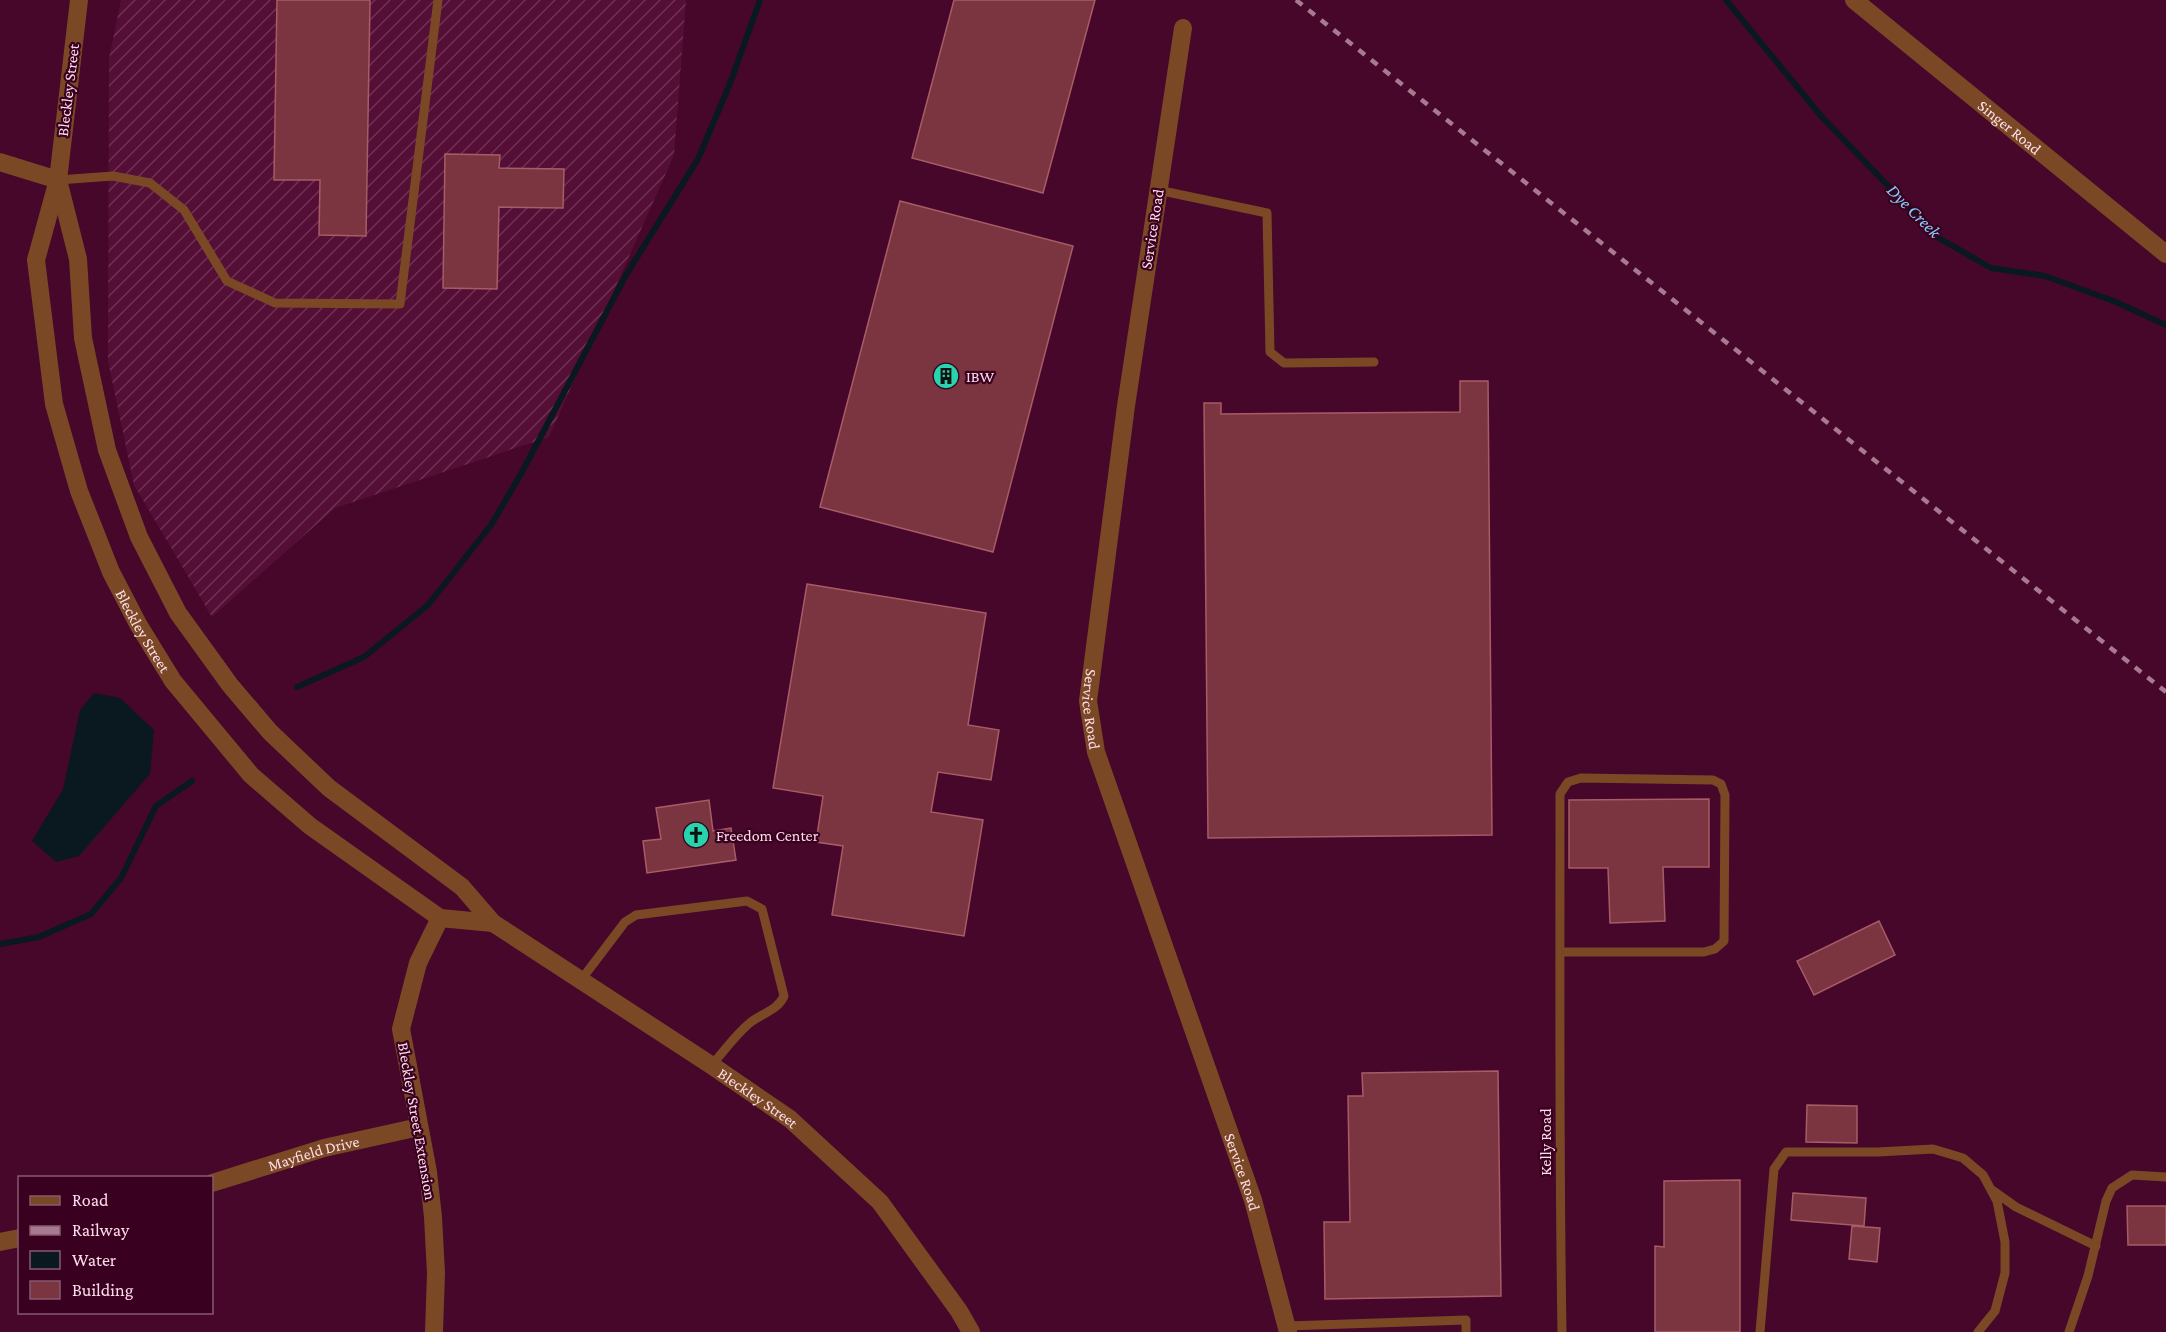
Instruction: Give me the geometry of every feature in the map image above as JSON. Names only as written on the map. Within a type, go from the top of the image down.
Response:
[{"type":"street","name":"Bleckley Street","points":[[79,0],[58,180],[36,260],[54,404],[79,491],[111,572],[138,624],[173,681],[251,775],[310,826],[441,918],[493,923]]},
{"type":"street","name":"Singer Road","points":[[1854,0],[2166,254]]},
{"type":"street","name":"Service Road","points":[[1183,28],[1126,406],[1088,701],[1096,752],[1254,1200],[1288,1329]]},
{"type":"street","points":[[0,162],[58,180]]},
{"type":"street","name":"Bleckley Street","points":[[58,180],[78,259],[83,338],[107,450],[139,537],[178,614],[230,685],[270,732],[329,788],[462,887],[493,923],[712,1065],[789,1119],[879,1202],[959,1311],[971,1332]]},
{"type":"street","name":"Bleckley Street Extension","points":[[435,1332],[434,1218],[401,1029],[418,963],[441,918]]},
{"type":"street","name":"Mayfield Drive","points":[[213,1183],[324,1148],[419,1127]]},
{"type":"street","points":[[0,1242],[18,1238]]},
{"type":"lane","points":[[58,180],[113,176],[150,183],[184,210],[227,281],[275,303],[400,304],[438,0]]},
{"type":"lane","points":[[1158,190],[1267,213],[1270,352],[1284,363],[1374,362]]},
{"type":"lane","name":"Kelly Road","points":[[1560,952],[1704,952],[1715,949],[1724,941],[1725,795],[1720,784],[1713,780],[1691,779],[1581,778],[1568,782],[1560,794],[1560,952],[1562,1332]]},
{"type":"lane","points":[[581,980],[625,922],[636,915],[747,901],[762,909],[784,996],[780,1005],[742,1030],[712,1065]]},
{"type":"lane","points":[[1760,1332],[1774,1169],[1786,1152],[1878,1152],[1933,1149],[1963,1158],[1983,1175],[1997,1201],[2005,1242],[2005,1273],[1995,1311],[1978,1332]]},
{"type":"lane","points":[[2069,1332],[2088,1276],[2106,1201],[2112,1188],[2132,1175],[2166,1177]]},
{"type":"lane","points":[[1990,1189],[2016,1207],[2096,1246]]},
{"type":"lane","points":[[1288,1329],[1466,1320],[1466,1332]]},
{"type":"shaded area","points":[[121,0],[686,0],[674,155],[549,437],[335,508],[212,617],[134,485],[108,361],[109,59]]},
{"type":"water","points":[[94,693],[120,698],[154,730],[150,774],[79,856],[56,862],[32,841],[63,789],[80,710]]},
{"type":"building","points":[[277,0],[370,0],[366,236],[319,235],[320,180],[274,180]]},
{"type":"building","points":[[954,0],[1095,0],[1043,193],[912,158]]},
{"type":"building","points":[[445,154],[500,155],[499,168],[564,169],[563,208],[499,207],[497,289],[443,288]]},
{"type":"building","name":"IBW","points":[[900,201],[1073,246],[993,552],[820,507]]},
{"type":"building","points":[[1460,381],[1488,381],[1492,835],[1208,838],[1204,403],[1221,403],[1221,414],[1460,412]]},
{"type":"building","points":[[807,584],[986,613],[968,725],[999,730],[991,780],[938,772],[931,812],[983,820],[964,936],[832,915],[843,846],[816,842],[823,796],[773,788]]},
{"type":"building","points":[[1709,799],[1709,867],[1663,867],[1665,921],[1610,923],[1608,868],[1569,868],[1569,800]]},
{"type":"building","name":"Freedom Center","points":[[709,800],[713,831],[731,828],[736,860],[647,873],[643,841],[661,839],[656,808]]},
{"type":"building","points":[[1879,921],[1895,955],[1814,995],[1797,961]]},
{"type":"building","points":[[1498,1071],[1501,1296],[1325,1299],[1324,1222],[1350,1222],[1348,1096],[1363,1096],[1362,1073]]},
{"type":"building","points":[[1807,1105],[1857,1106],[1857,1143],[1806,1142]]},
{"type":"building","points":[[1740,1180],[1740,1332],[1655,1332],[1655,1246],[1664,1247],[1664,1181]]},
{"type":"building","points":[[1793,1193],[1866,1198],[1864,1226],[1791,1220]]},
{"type":"building","points":[[2127,1206],[2166,1206],[2166,1245],[2128,1245]]},
{"type":"building","points":[[1852,1226],[1880,1228],[1877,1262],[1849,1259]]},
{"type":"waterway","points":[[297,687],[364,657],[428,605],[491,525],[521,474],[626,275],[698,159],[729,86],[760,0]]},
{"type":"waterway","name":"Dye Creek","points":[[1726,0],[1821,116],[1937,237],[1991,268],[2045,276],[2116,302],[2166,325]]},
{"type":"waterway","points":[[0,944],[39,937],[91,914],[121,878],[156,806],[192,781]]},
{"type":"railway","points":[[1296,0],[2166,692]]},
{"type":"place","name":"IBW","points":[[946,376]]},
{"type":"place","name":"Freedom Center","points":[[696,835]]}]
